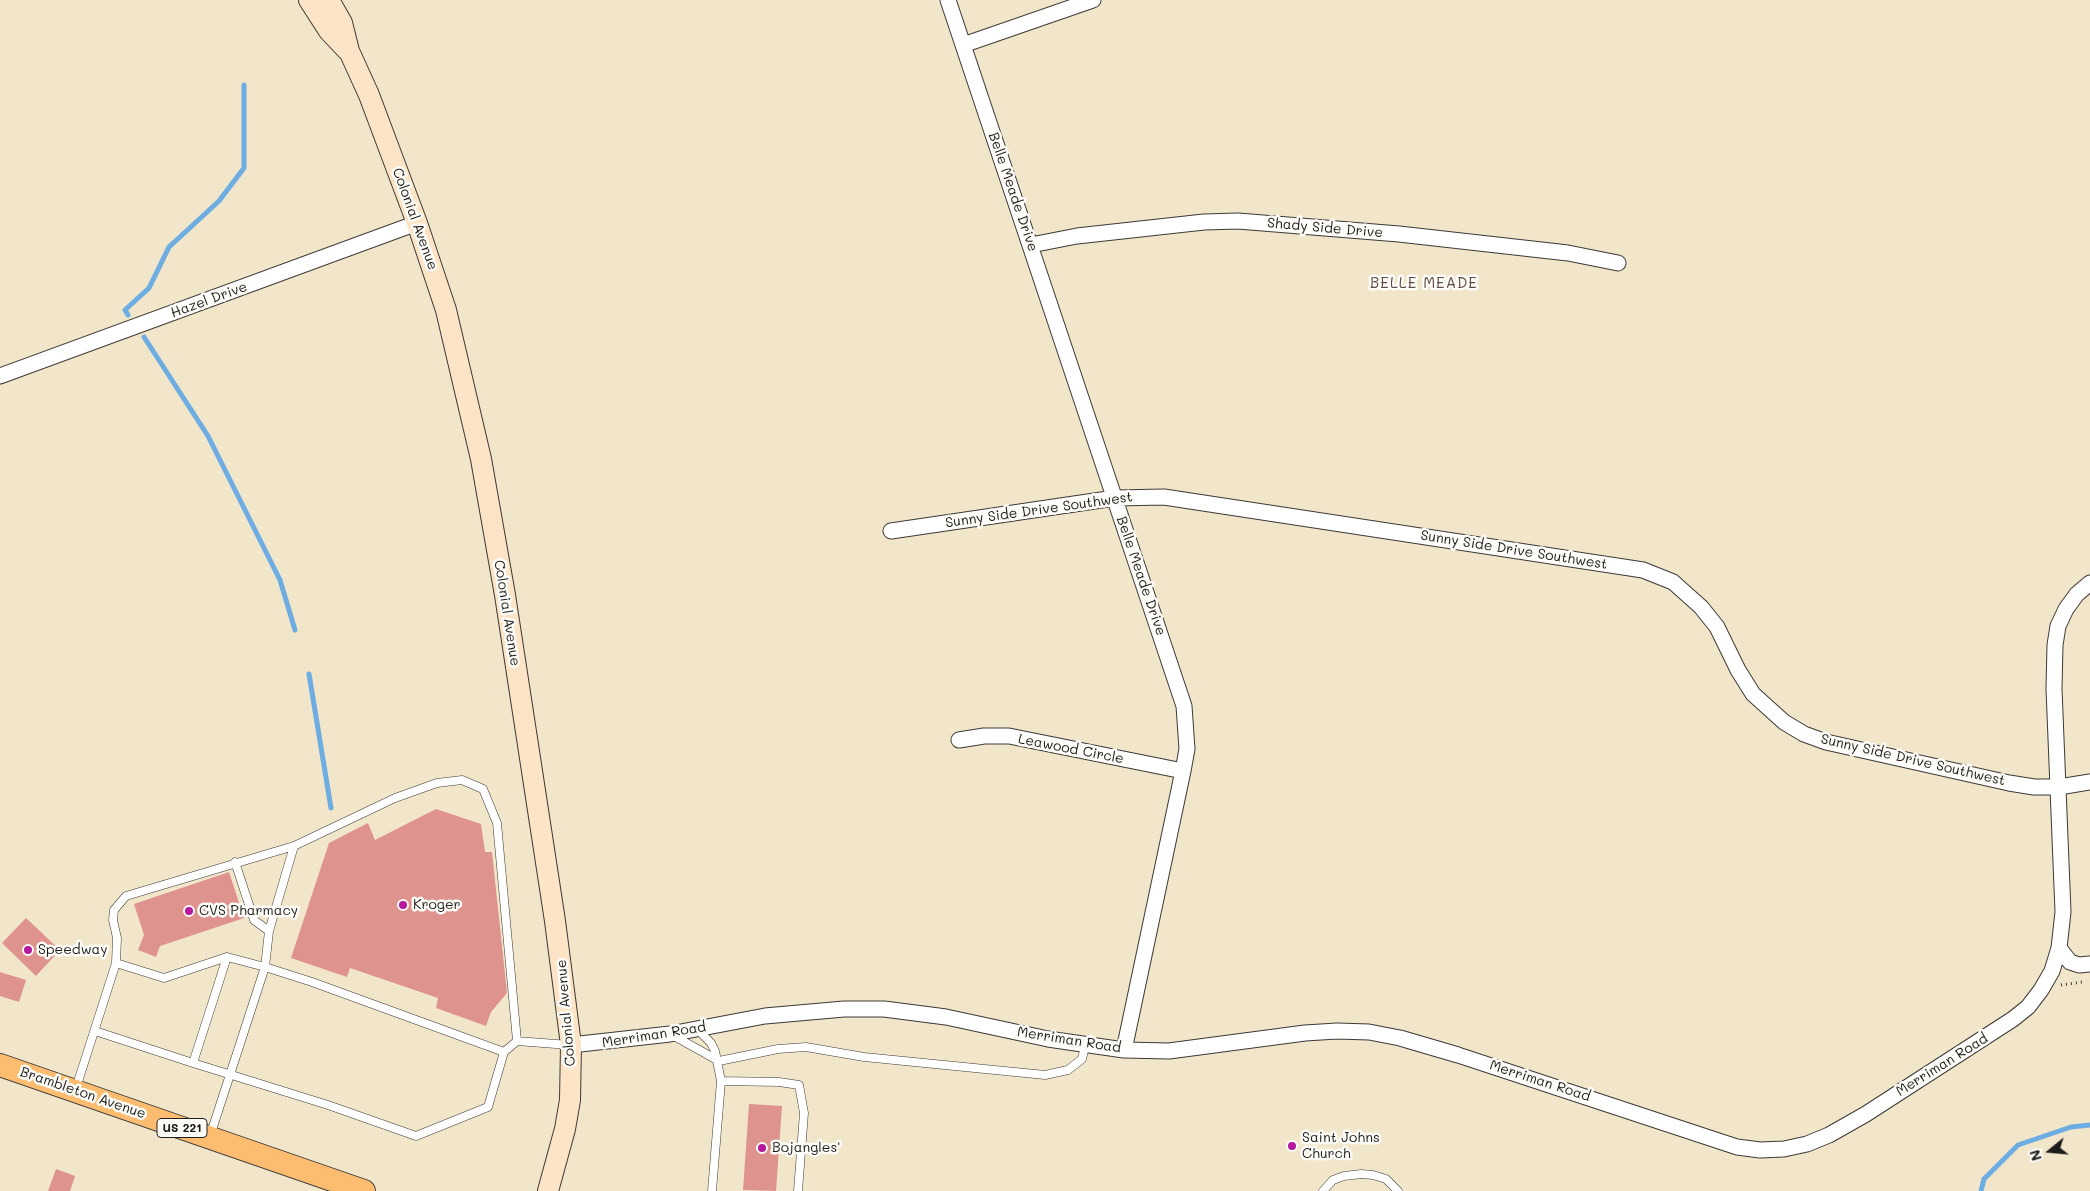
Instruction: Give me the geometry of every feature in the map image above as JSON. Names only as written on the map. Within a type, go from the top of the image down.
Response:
[{"type":"main road","name":"Colonial Avenue","points":[[309,0],[329,31],[349,51]]},
{"type":"main road","name":"Colonial Avenue","points":[[329,0],[342,23],[349,51],[369,95],[417,223],[446,310],[481,459],[505,595],[556,921],[571,1045],[570,1100],[565,1129],[548,1191]]},
{"type":"main road","name":"Brambleton Avenue","points":[[0,1065],[364,1191]]},
{"type":"street","name":"Belle Meade Drive","points":[[948,0],[1184,706],[1187,749],[1124,1050]]},
{"type":"street","points":[[963,45],[1093,0]]},
{"type":"street","name":"Shady Side Drive","points":[[1031,245],[1077,236],[1204,222],[1238,221],[1408,235],[1568,253],[1618,263]]},
{"type":"street","name":"Hazel Drive","points":[[0,376],[417,223]]},
{"type":"street","name":"Sunny Side Drive Southwest","points":[[891,531],[1115,498],[1164,497],[1231,505],[1643,570],[1673,582],[1701,607],[1717,627],[1738,670],[1753,694],[1784,722],[1804,734],[1826,742],[2009,783],[2034,787],[2059,787],[2090,782]]},
{"type":"street","name":"Merriman Road","points":[[571,1045],[670,1034],[804,1011],[884,1009],[946,1017],[1085,1046],[1124,1050],[1169,1051],[1305,1033],[1369,1032],[1400,1038],[1458,1055],[1737,1147],[1760,1150],[1807,1144],[1866,1114],[2013,1019],[2028,1007],[2041,990],[2052,970],[2060,948],[2063,912],[2054,688],[2056,637],[2066,610],[2077,594],[2090,583]]},
{"type":"street","name":"Leawood Circle","points":[[959,740],[984,736],[1009,736],[1183,771]]},
{"type":"street","points":[[2060,948],[2070,962],[2090,964]]},
{"type":"lane","points":[[75,1091],[116,963],[117,938],[113,920],[118,903],[126,896],[294,846],[395,798],[438,783],[462,780],[483,789],[497,823],[517,1041]]},
{"type":"lane","points":[[210,1137],[265,967],[269,931],[294,846]]},
{"type":"lane","points":[[235,862],[254,920],[269,931]]},
{"type":"lane","points":[[116,963],[164,978],[227,958],[265,967],[504,1052]]},
{"type":"lane","points":[[193,1063],[227,958]]},
{"type":"lane","points":[[697,1028],[711,1043],[719,1061],[721,1081],[712,1191]]},
{"type":"lane","points":[[94,1031],[231,1074],[416,1136],[488,1107],[504,1052],[517,1041],[571,1045]]},
{"type":"lane","points":[[670,1034],[692,1044],[719,1061],[778,1049],[806,1047],[864,1057],[1045,1075],[1068,1070],[1082,1059],[1085,1046]]},
{"type":"lane","points":[[721,1081],[779,1082],[800,1085],[804,1113],[798,1191]]},
{"type":"lane","points":[[1325,1190],[1333,1180],[1344,1176],[1373,1175],[1386,1179],[1398,1191]]},
{"type":"path","points":[[2041,990],[2090,980]]},
{"type":"building","name":"Kroger","points":[[436,809],[481,824],[485,852],[492,852],[507,993],[491,1012],[486,1026],[436,1008],[438,998],[350,968],[347,977],[291,958],[329,843],[368,823],[375,840]]},
{"type":"building","name":"CVS Pharmacy","points":[[229,872],[244,918],[160,946],[156,957],[138,950],[144,935],[134,904]]},
{"type":"building","points":[[26,918],[60,950],[36,976],[2,943]]},
{"type":"building","points":[[0,972],[26,980],[19,1002],[0,996]]},
{"type":"building","name":"Bojangles'","points":[[749,1104],[782,1106],[776,1191],[743,1190]]},
{"type":"building","points":[[56,1169],[75,1176],[70,1191],[48,1191]]},
{"type":"waterway","points":[[128,315],[125,310],[149,288],[169,247],[219,201],[244,168],[244,85]]},
{"type":"waterway","points":[[144,337],[208,436],[280,580],[295,630]]},
{"type":"waterway","points":[[309,674],[331,808]]},
{"type":"waterway","points":[[1981,1191],[1984,1179],[2018,1145],[2071,1127],[2090,1125]]},
{"type":"place","name":"Kroger","points":[[403,905]]},
{"type":"place","name":"CVS Pharmacy","points":[[189,911]]},
{"type":"place","name":"Speedway","points":[[28,950]]},
{"type":"place","name":"Saint Johns Church","points":[[1292,1146]]},
{"type":"place","name":"Bojangles'","points":[[762,1148]]},
{"type":"district","name":"BELLE MEADE","points":[[1424,283]]}]
